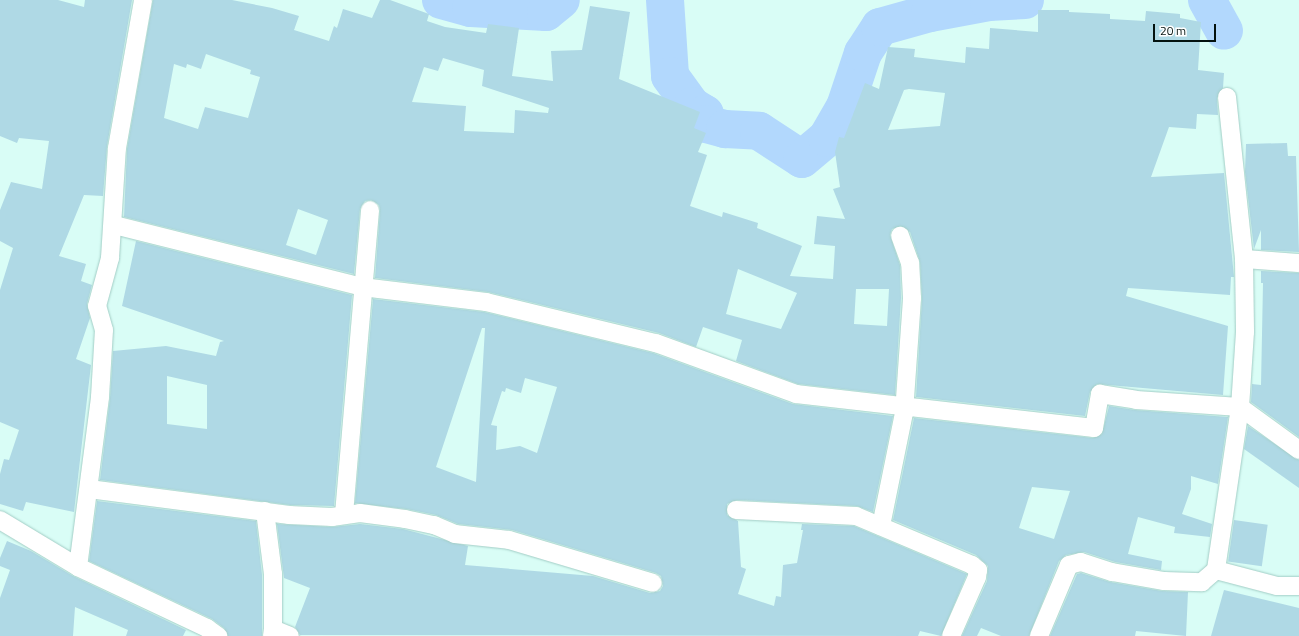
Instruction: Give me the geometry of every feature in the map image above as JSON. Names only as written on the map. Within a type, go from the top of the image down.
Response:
[{"type":"street","points":[[78,567],[100,397],[104,330],[97,306],[110,258],[114,225],[117,148],[143,0]]},
{"type":"street","points":[[1039,636],[1069,565],[1081,562],[1112,572],[1164,581],[1202,582],[1216,570],[1240,407],[1245,332],[1244,259],[1227,97]]},
{"type":"street","points":[[344,514],[362,287],[370,210]]},
{"type":"street","points":[[114,225],[362,287],[486,302],[656,343],[796,394],[1094,428],[1100,394],[1136,400],[1240,407],[1299,450]]},
{"type":"street","points":[[881,526],[904,407],[912,298],[910,263],[900,236]]},
{"type":"street","points":[[1244,259],[1299,263]]},
{"type":"street","points":[[88,489],[265,511],[332,517],[344,514],[360,513],[405,519],[434,525],[455,534],[509,540],[653,583]]},
{"type":"street","points":[[736,510],[856,516],[978,570],[977,577],[951,636]]},
{"type":"street","points":[[265,511],[273,574],[273,633],[290,636]]},
{"type":"street","points":[[0,520],[78,567],[207,628],[218,636]]},
{"type":"street","points":[[1216,570],[1277,586],[1299,586]]},
{"type":"building","points":[[0,0],[58,0],[84,7],[85,0],[132,0],[107,146],[103,196],[84,195],[59,256],[86,264],[81,281],[92,285],[87,304],[90,318],[76,359],[91,365],[74,512],[26,502],[23,511],[0,504],[0,474],[4,459],[9,460],[19,430],[0,422],[0,290],[13,248],[0,241],[0,210],[11,182],[42,189],[49,141],[19,138],[17,143],[0,136]]},
{"type":"building","points":[[153,0],[232,0],[272,8],[299,16],[294,30],[329,41],[334,26],[337,28],[343,9],[372,18],[380,0],[390,0],[429,14],[427,21],[445,27],[486,33],[488,24],[519,28],[512,76],[553,81],[551,51],[582,50],[590,6],[630,12],[619,79],[700,112],[694,128],[706,133],[698,152],[707,155],[690,206],[722,217],[723,212],[758,223],[757,228],[802,246],[790,276],[833,279],[835,246],[814,244],[817,216],[845,219],[833,189],[840,187],[835,152],[839,137],[844,138],[865,83],[879,89],[888,47],[915,49],[914,57],[965,63],[966,47],[989,49],[990,28],[1038,32],[1038,10],[1069,10],[1069,12],[1110,14],[1110,19],[1145,21],[1146,11],[1180,14],[1180,18],[1201,22],[1198,70],[1224,73],[1223,88],[1217,98],[1218,115],[1197,114],[1196,129],[1169,127],[1151,177],[1224,173],[1234,277],[1231,277],[1230,295],[1128,288],[1126,296],[1228,326],[1223,395],[1097,384],[1090,392],[1085,416],[916,397],[922,299],[920,262],[910,232],[901,226],[892,229],[890,235],[900,265],[901,298],[895,395],[798,384],[736,361],[742,340],[703,327],[696,347],[659,333],[488,292],[375,278],[380,211],[379,205],[371,200],[365,201],[360,209],[354,274],[124,217],[127,149]],"holes":[[[206,54],[251,70],[250,74],[260,77],[248,118],[205,107],[198,129],[164,118],[174,64],[186,68],[187,64],[201,69]],[[443,58],[484,70],[482,86],[549,108],[548,113],[515,110],[514,133],[464,131],[466,106],[412,102],[424,67],[438,71]],[[909,89],[945,93],[940,126],[888,130],[904,90]],[[298,209],[328,220],[316,255],[286,245]],[[738,269],[797,293],[781,329],[726,314]],[[856,289],[889,289],[887,326],[854,324]]]},
{"type":"building","points":[[1287,143],[1288,156],[1296,156],[1299,252],[1261,250],[1261,230],[1254,249],[1245,172],[1246,144]]},
{"type":"building","points":[[136,241],[352,295],[334,506],[290,505],[100,480],[110,398],[113,351],[166,346],[216,356],[220,342],[224,341],[122,306]],"holes":[[[167,376],[207,385],[207,429],[167,424]]]},
{"type":"building","points":[[1261,271],[1299,273],[1299,437],[1251,402],[1252,384],[1261,385],[1263,283],[1261,283]]},
{"type":"building","points":[[373,299],[484,312],[653,353],[793,404],[893,416],[873,512],[857,506],[737,500],[727,504],[727,515],[738,521],[741,567],[746,569],[738,594],[774,606],[776,596],[781,597],[783,565],[797,563],[803,530],[801,530],[802,524],[854,526],[967,574],[941,636],[920,631],[918,636],[300,635],[295,627],[310,588],[284,578],[277,524],[332,527],[360,524],[403,529],[468,546],[465,565],[593,576],[650,593],[660,591],[663,586],[661,576],[656,573],[512,530],[458,524],[436,515],[406,509],[355,503]],"holes":[[[482,328],[485,328],[476,482],[436,467]],[[525,378],[557,387],[537,453],[520,446],[496,450],[497,426],[491,425],[502,391],[505,392],[506,388],[521,393]]]},
{"type":"building","points":[[1109,406],[1135,410],[1228,417],[1218,484],[1191,476],[1191,489],[1182,514],[1212,524],[1210,537],[1174,533],[1175,527],[1138,517],[1128,554],[1162,561],[1161,570],[1115,562],[1084,552],[1066,555],[1059,561],[1029,636],[1001,636],[981,628],[977,636],[962,636],[987,581],[988,566],[976,555],[893,520],[914,418],[1093,438],[1102,434]],"holes":[[[1032,487],[1070,491],[1054,539],[1019,528]]]},
{"type":"building","points":[[1248,426],[1299,460],[1299,488],[1244,449]]},
{"type":"building","points":[[97,501],[256,521],[262,575],[262,636],[228,636],[224,628],[212,619],[89,561]]},
{"type":"building","points":[[1234,520],[1268,525],[1262,566],[1228,562]]},
{"type":"building","points":[[7,541],[31,551],[73,576],[186,630],[183,636],[126,636],[128,630],[75,607],[73,636],[0,636],[0,598],[10,570],[0,566],[0,558]]},
{"type":"building","points":[[1081,573],[1110,582],[1162,591],[1188,592],[1186,636],[1136,631],[1135,636],[1050,636],[1077,574]]},
{"type":"building","points":[[1224,590],[1299,608],[1299,636],[1211,636]]},
{"type":"waterway","points":[[441,0],[471,8],[546,12],[561,0]]},
{"type":"waterway","points":[[665,0],[670,76],[692,106],[705,114],[706,124],[725,129],[759,131],[802,159],[827,138],[845,107],[863,53],[880,27],[930,13],[989,2],[1025,0]]},
{"type":"waterway","points":[[1207,0],[1224,31]]}]
